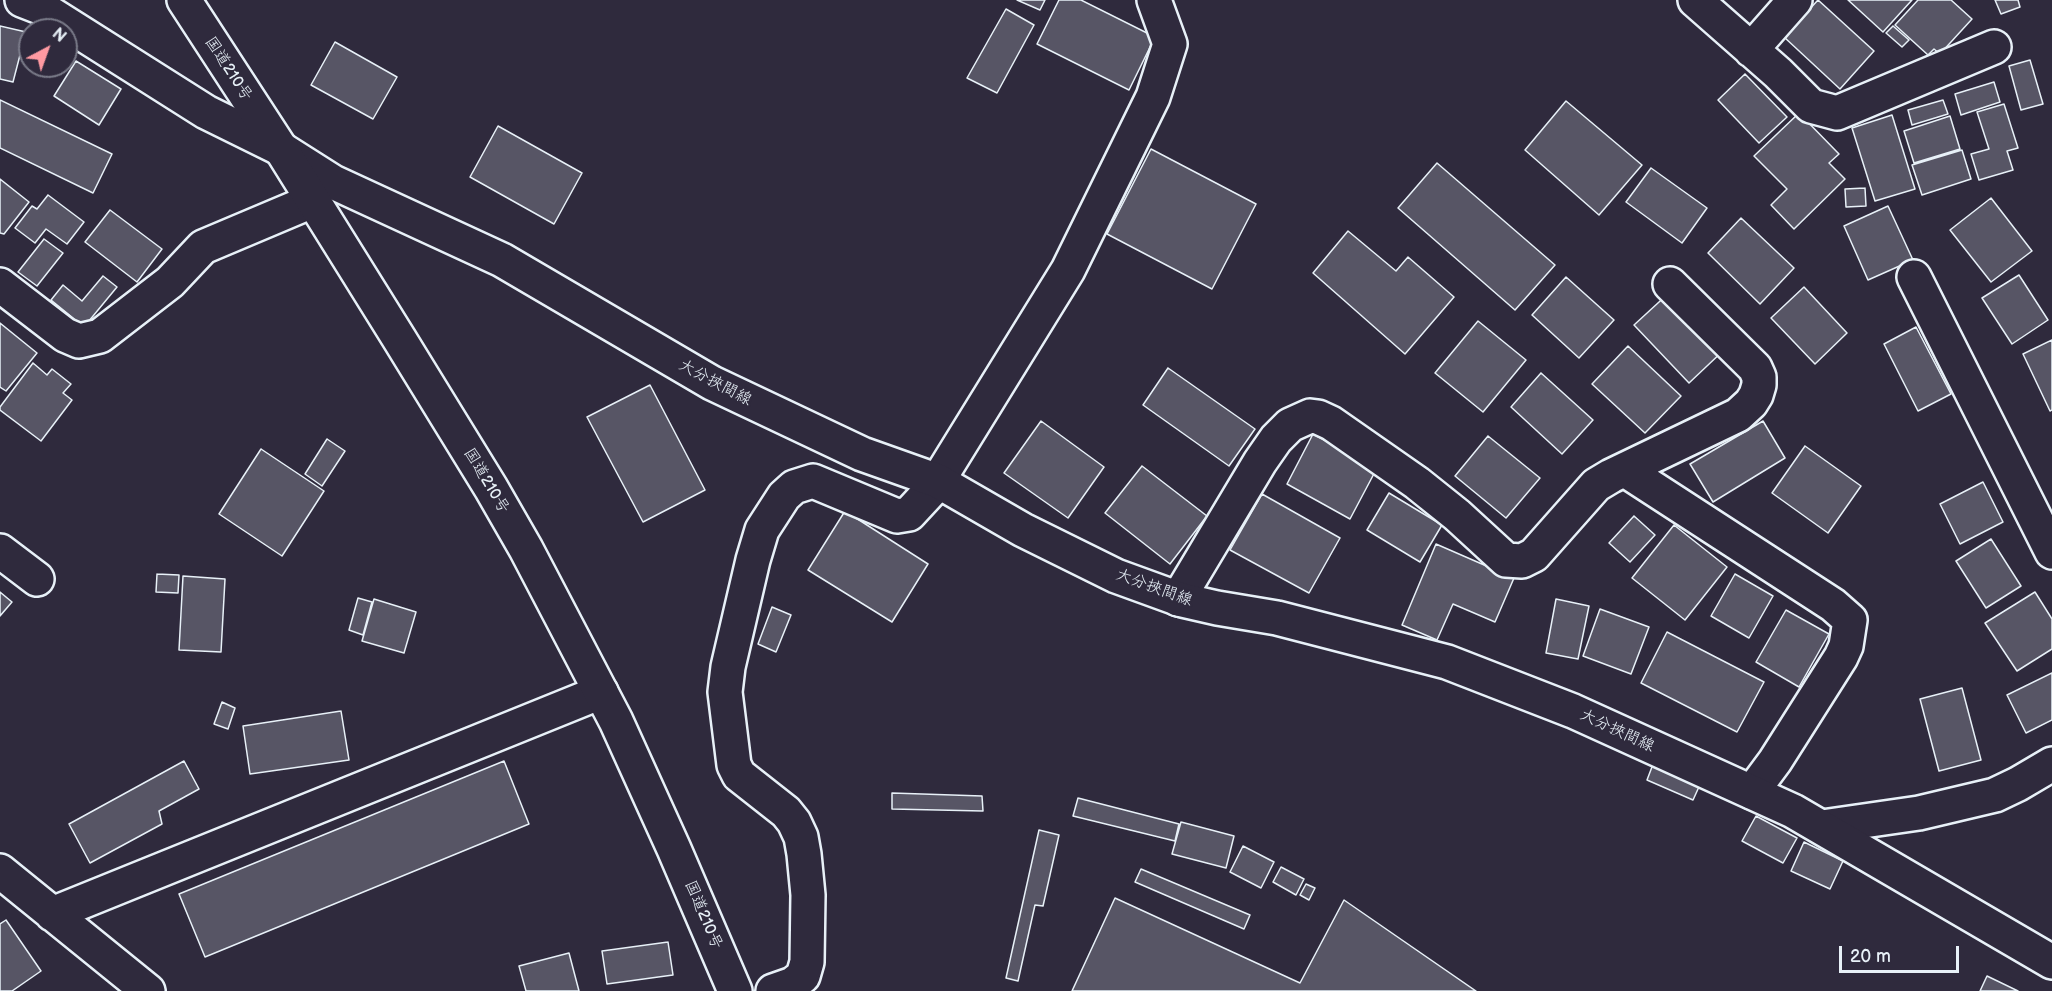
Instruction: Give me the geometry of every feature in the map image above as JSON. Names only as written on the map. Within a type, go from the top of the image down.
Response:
[{"type":"main road","name":"大分挾間線","points":[[22,0],[40,7],[206,112],[281,149],[333,182],[502,260],[742,398],[862,454],[938,480],[1023,530],[1087,562],[1126,580],[1178,599],[1277,618],[1447,662],[1573,711],[1752,792],[1822,827],[2052,962]]},
{"type":"main road","name":"国道210号","points":[[184,0],[281,149],[491,488],[526,549],[601,692],[674,849],[735,991]]},
{"type":"main road","points":[[773,991],[793,984],[803,976],[807,963],[808,895],[801,837],[786,812],[739,775],[732,758],[725,679],[762,530],[784,496],[794,487],[813,481],[892,515],[903,516],[909,514],[922,501],[938,480],[1068,270],[1153,97],[1170,44],[1154,0]]},
{"type":"main road","points":[[1695,0],[1812,106],[1838,113],[1994,47]]},
{"type":"main road","points":[[1751,50],[1795,0]]},
{"type":"main road","points":[[0,285],[65,335],[79,341],[100,336],[170,282],[203,247],[312,201]]},
{"type":"main road","points":[[1914,277],[2052,552]]},
{"type":"main road","points":[[1178,599],[1276,439],[1290,425],[1310,416],[1331,423],[1417,483],[1457,515],[1506,560],[1522,561],[1534,555],[1596,485],[1738,415],[1751,403],[1759,385],[1759,377],[1748,360],[1670,285]]},
{"type":"main road","points":[[1625,470],[1833,605],[1850,620],[1846,646],[1841,657],[1775,761],[1752,792]]},
{"type":"main road","points":[[0,551],[38,579]]},
{"type":"main road","points":[[52,914],[601,692]]},
{"type":"main road","points":[[1822,827],[1919,813],[1995,795],[2052,764]]},
{"type":"main road","points":[[0,871],[52,914],[131,988]]},
{"type":"building","points":[[1017,0],[1045,0],[1040,10]]},
{"type":"building","points":[[1059,0],[1081,0],[1155,37],[1129,90],[1037,44]]},
{"type":"building","points":[[1818,0],[1874,51],[1840,89],[1784,37]]},
{"type":"building","points":[[1848,0],[1912,0],[1883,32]]},
{"type":"building","points":[[1918,0],[1951,0],[1972,19],[1940,54],[1934,49],[1928,55],[1895,25]]},
{"type":"building","points":[[1995,0],[2018,0],[2020,7],[2001,14]]},
{"type":"building","points":[[1006,9],[1034,25],[997,93],[967,78]]},
{"type":"building","points":[[0,26],[18,30],[18,63],[13,82],[0,79]]},
{"type":"building","points":[[1893,26],[1909,40],[1902,47],[1886,33]]},
{"type":"building","points":[[335,42],[397,77],[373,119],[311,85]]},
{"type":"building","points":[[2030,60],[2043,104],[2021,110],[2009,66]]},
{"type":"building","points":[[78,62],[121,89],[99,125],[54,96],[65,78],[78,78]]},
{"type":"building","points":[[1745,74],[1787,117],[1759,143],[1718,100]]},
{"type":"building","points":[[1994,82],[2000,102],[1961,115],[1955,94]]},
{"type":"building","points":[[0,100],[112,154],[93,193],[0,148]]},
{"type":"building","points":[[1943,100],[1948,114],[1912,125],[1908,110]]},
{"type":"building","points":[[1566,101],[1642,165],[1599,215],[1525,150]]},
{"type":"building","points":[[2004,104],[2018,148],[2007,151],[2013,170],[1979,180],[1971,154],[1989,149],[1977,112]]},
{"type":"building","points":[[1799,113],[1839,154],[1829,163],[1845,179],[1794,229],[1771,205],[1787,189],[1754,156]]},
{"type":"building","points":[[1892,115],[1915,189],[1875,201],[1852,128]]},
{"type":"building","points":[[1950,116],[1960,149],[1914,163],[1904,131]]},
{"type":"building","points":[[498,126],[582,173],[554,224],[470,177]]},
{"type":"building","points":[[1151,149],[1256,204],[1212,289],[1107,234]]},
{"type":"building","points":[[1962,150],[1971,179],[1922,195],[1912,165]]},
{"type":"building","points":[[1437,163],[1555,265],[1515,310],[1398,208]]},
{"type":"building","points":[[1651,168],[1707,208],[1682,243],[1626,202]]},
{"type":"building","points":[[0,179],[29,202],[4,234],[0,233]]},
{"type":"building","points":[[1865,188],[1866,206],[1846,207],[1845,189]]},
{"type":"building","points":[[48,195],[84,222],[67,244],[46,229],[35,243],[15,228],[32,206],[37,209]]},
{"type":"building","points":[[1991,198],[2032,251],[1991,282],[1950,230]]},
{"type":"building","points":[[1888,206],[1913,260],[1868,280],[1844,226]]},
{"type":"building","points":[[110,210],[162,249],[137,282],[85,242]]},
{"type":"building","points":[[1741,218],[1794,268],[1760,304],[1708,253]]},
{"type":"building","points":[[1348,231],[1396,271],[1408,257],[1454,297],[1405,354],[1313,273]]},
{"type":"building","points":[[44,239],[63,253],[37,286],[18,272]]},
{"type":"building","points":[[2019,275],[2048,320],[2012,344],[1982,298]]},
{"type":"building","points":[[103,276],[117,287],[84,327],[51,300],[63,285],[82,301]]},
{"type":"building","points":[[1566,277],[1614,320],[1579,358],[1532,315]]},
{"type":"building","points":[[1804,287],[1847,333],[1815,364],[1771,318]]},
{"type":"building","points":[[1671,291],[1725,349],[1689,383],[1634,325]]},
{"type":"building","points":[[1478,321],[1526,360],[1483,412],[1435,373]]},
{"type":"building","points":[[0,323],[37,353],[6,391],[0,387]]},
{"type":"building","points":[[1916,327],[1951,394],[1918,411],[1884,344]]},
{"type":"building","points":[[2052,340],[2052,410],[2050,411],[2023,354]]},
{"type":"building","points":[[1628,346],[1681,396],[1645,433],[1592,384]]},
{"type":"building","points":[[33,363],[47,375],[52,369],[71,384],[63,393],[72,400],[41,441],[0,410]]},
{"type":"building","points":[[1168,368],[1255,429],[1229,466],[1143,405]]},
{"type":"building","points":[[1541,373],[1593,420],[1562,454],[1511,407]]},
{"type":"building","points":[[650,385],[705,490],[643,522],[587,417]]},
{"type":"building","points":[[1041,421],[1104,467],[1068,518],[1004,473]]},
{"type":"building","points":[[1763,421],[1785,458],[1713,502],[1690,464]]},
{"type":"building","points":[[1313,434],[1377,468],[1350,519],[1287,484]]},
{"type":"building","points":[[1488,436],[1540,478],[1506,518],[1455,476]]},
{"type":"building","points":[[327,439],[345,451],[322,486],[305,474]]},
{"type":"building","points":[[1805,446],[1861,486],[1828,533],[1772,493]]},
{"type":"building","points":[[261,449],[324,491],[282,556],[219,514]]},
{"type":"building","points":[[1142,466],[1207,516],[1170,564],[1105,513]]},
{"type":"building","points":[[1983,482],[2003,522],[1960,544],[1940,504]]},
{"type":"building","points":[[1389,493],[1442,525],[1420,562],[1367,530]]},
{"type":"building","points":[[1262,494],[1340,538],[1309,593],[1230,550]]},
{"type":"building","points":[[845,511],[928,564],[892,622],[808,570]]},
{"type":"building","points":[[1634,516],[1655,535],[1630,562],[1609,543]]},
{"type":"building","points":[[1674,525],[1727,567],[1685,620],[1632,578]]},
{"type":"building","points":[[1991,539],[2021,586],[1986,608],[1956,561]]},
{"type":"building","points":[[1436,544],[1514,578],[1495,622],[1453,604],[1437,640],[1402,625]]},
{"type":"building","points":[[157,574],[179,575],[178,593],[156,592]]},
{"type":"building","points":[[1735,574],[1773,596],[1749,638],[1711,616]]},
{"type":"building","points":[[183,576],[225,579],[221,652],[179,650]]},
{"type":"building","points":[[0,592],[12,602],[0,616]]},
{"type":"building","points":[[2035,592],[2052,619],[2052,649],[2017,671],[1985,623]]},
{"type":"building","points":[[358,598],[372,602],[363,635],[349,630]]},
{"type":"building","points":[[374,599],[416,612],[404,653],[362,641]]},
{"type":"building","points":[[1556,599],[1589,606],[1578,659],[1546,653]]},
{"type":"building","points":[[772,607],[791,615],[776,652],[758,644]]},
{"type":"building","points":[[1600,609],[1649,627],[1631,674],[1583,656]]},
{"type":"building","points":[[1786,610],[1829,634],[1799,687],[1756,662]]},
{"type":"building","points":[[1667,632],[1764,682],[1737,732],[1641,683]]},
{"type":"building","points":[[2052,673],[2052,720],[2026,733],[2007,695]]},
{"type":"building","points":[[1962,688],[1981,760],[1939,771],[1920,699]]},
{"type":"building","points":[[222,702],[235,708],[228,729],[214,724]]},
{"type":"building","points":[[341,711],[349,760],[250,774],[243,726]]},
{"type":"building","points":[[1655,759],[1703,778],[1693,800],[1647,780]]},
{"type":"building","points":[[184,761],[199,789],[159,811],[162,824],[90,863],[69,824]]},
{"type":"building","points":[[504,761],[529,824],[205,957],[179,894]]},
{"type":"building","points":[[892,793],[982,796],[983,811],[892,809]]},
{"type":"building","points":[[1078,798],[1179,824],[1175,841],[1073,816]]},
{"type":"building","points":[[1756,816],[1797,838],[1783,863],[1742,841]]},
{"type":"building","points":[[1181,822],[1234,836],[1226,868],[1172,854]]},
{"type":"building","points":[[1039,830],[1059,835],[1043,906],[1035,905],[1018,981],[1006,978]]},
{"type":"building","points":[[1804,842],[1843,861],[1830,889],[1791,871]]},
{"type":"building","points":[[1243,846],[1274,862],[1261,888],[1230,872]]},
{"type":"building","points":[[1281,867],[1304,879],[1296,895],[1273,882]]},
{"type":"building","points":[[1141,869],[1250,915],[1244,929],[1135,882]]},
{"type":"building","points":[[1306,884],[1315,888],[1309,900],[1300,895]]},
{"type":"building","points":[[1115,898],[1300,983],[1344,900],[1476,991],[1072,991]]},
{"type":"building","points":[[6,920],[41,971],[12,991],[0,991],[0,924]]},
{"type":"building","points":[[668,942],[673,975],[607,984],[602,951]]},
{"type":"building","points":[[569,953],[579,991],[526,991],[519,966]]},
{"type":"building","points":[[1987,976],[2018,991],[1980,991]]}]
